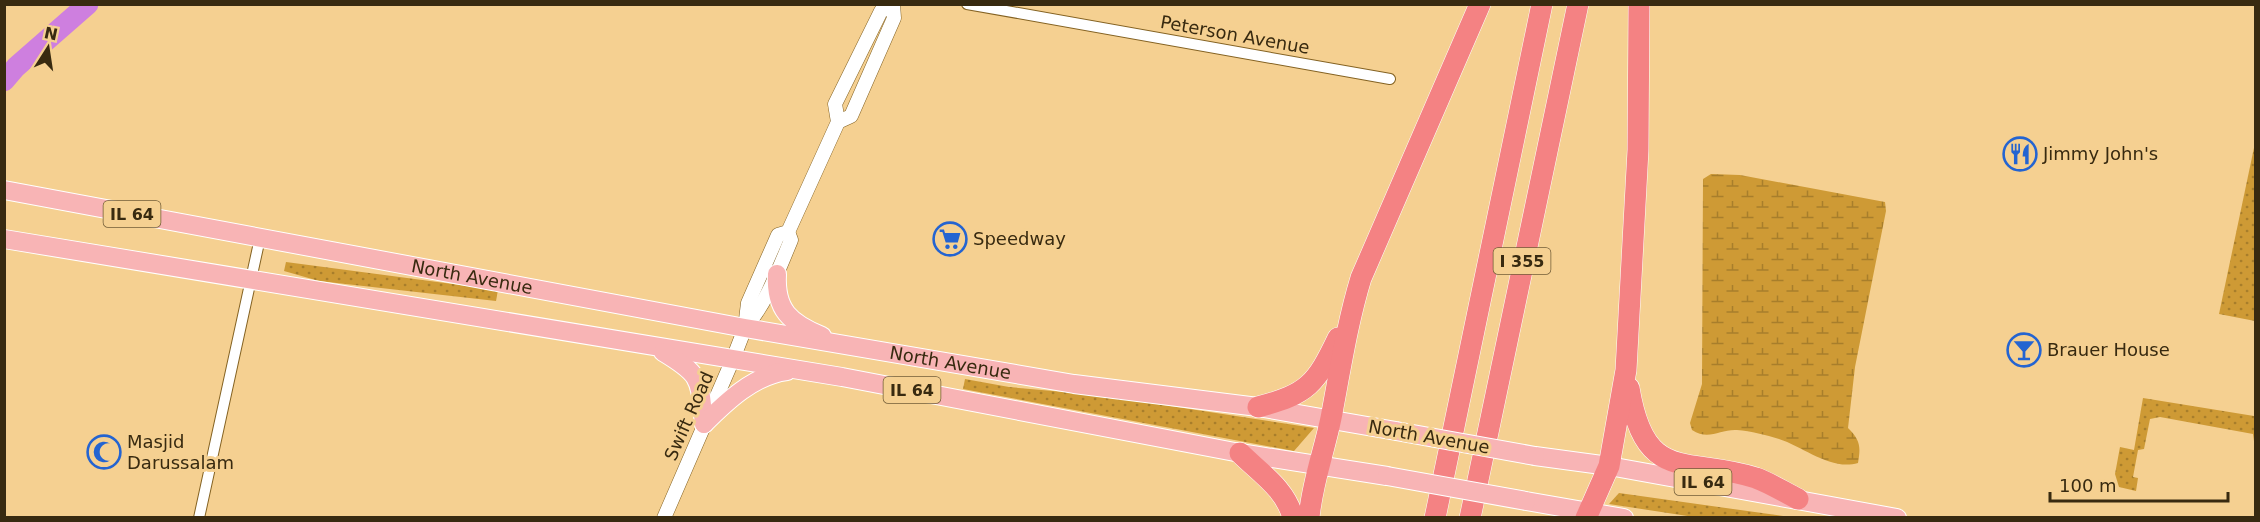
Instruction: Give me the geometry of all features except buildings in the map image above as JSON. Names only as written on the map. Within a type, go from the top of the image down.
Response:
[{"type":"highway","points":[[1309,518],[1311,494],[1320,466],[1350,313],[1361,278],[1480,4]]},
{"type":"highway","name":"I 355","points":[[1435,518],[1542,4]]},
{"type":"highway","name":"I 355","points":[[1470,518],[1578,4]]},
{"type":"highway","points":[[1587,514],[1609,466],[1626,370],[1638,150],[1639,4]]},
{"type":"highway","points":[[1258,407],[1289,399],[1304,390],[1327,362],[1350,313]]},
{"type":"highway","points":[[1626,370],[1635,420],[1648,442],[1666,458],[1678,465],[1757,478],[1798,498]]},
{"type":"highway","points":[[1240,453],[1282,493],[1290,506],[1293,518]]},
{"type":"main road","name":"North Avenue","points":[[4,190],[745,328],[1074,384],[1258,407],[1535,456],[1798,498],[1897,518]]},
{"type":"main road","name":"North Avenue","points":[[4,239],[797,370],[1240,453],[1387,476],[1587,514],[1624,518]]},
{"type":"main road","points":[[777,274],[778,301],[787,315],[820,335],[861,348]]},
{"type":"main road","points":[[653,346],[690,369],[697,377],[704,424]]},
{"type":"main road","points":[[704,424],[722,406],[758,380],[781,372],[797,370]]},
{"type":"street","name":"Peterson Avenue","points":[[968,4],[1390,79]]},
{"type":"street","name":"Swift Road","points":[[745,328],[762,308],[791,240],[788,232],[838,122],[851,116],[894,18],[892,6]]},
{"type":"street","name":"Swift Road","points":[[664,518],[733,359],[745,328],[748,303],[778,235],[788,232]]},
{"type":"street","points":[[199,518],[253,279],[260,238]]},
{"type":"green space","points":[[2256,143],[2255,321],[2219,314]]},
{"type":"green space","points":[[1711,174],[1740,175],[1885,202],[1886,211],[1855,367],[1848,428],[1859,444],[1858,463],[1838,464],[1779,439],[1753,432],[1731,430],[1704,434],[1692,430],[1690,423],[1702,384],[1703,179]]},
{"type":"green space","points":[[286,262],[498,290],[496,301],[319,281],[284,271]]},
{"type":"green space","points":[[965,379],[1009,387],[1098,395],[1314,428],[1294,451],[963,389]]},
{"type":"green space","points":[[2143,398],[2254,416],[2255,413],[2255,448],[2253,434],[2160,417],[2150,419],[2144,449],[2138,450],[2133,477],[2138,478],[2136,491],[2119,487],[2115,474],[2120,447],[2134,450]]},
{"type":"green space","points":[[1619,493],[1790,517],[1694,517],[1609,504]]},
{"type":"waterway","points":[[4,81],[16,67],[88,4]]},
{"type":"place","name":"Jimmy John's","points":[[2020,154]]},
{"type":"place","name":"Speedway","points":[[950,239]]},
{"type":"place","name":"Brauer House","points":[[2024,350]]},
{"type":"place","name":"Masjid Darussalam","points":[[104,452]]}]
